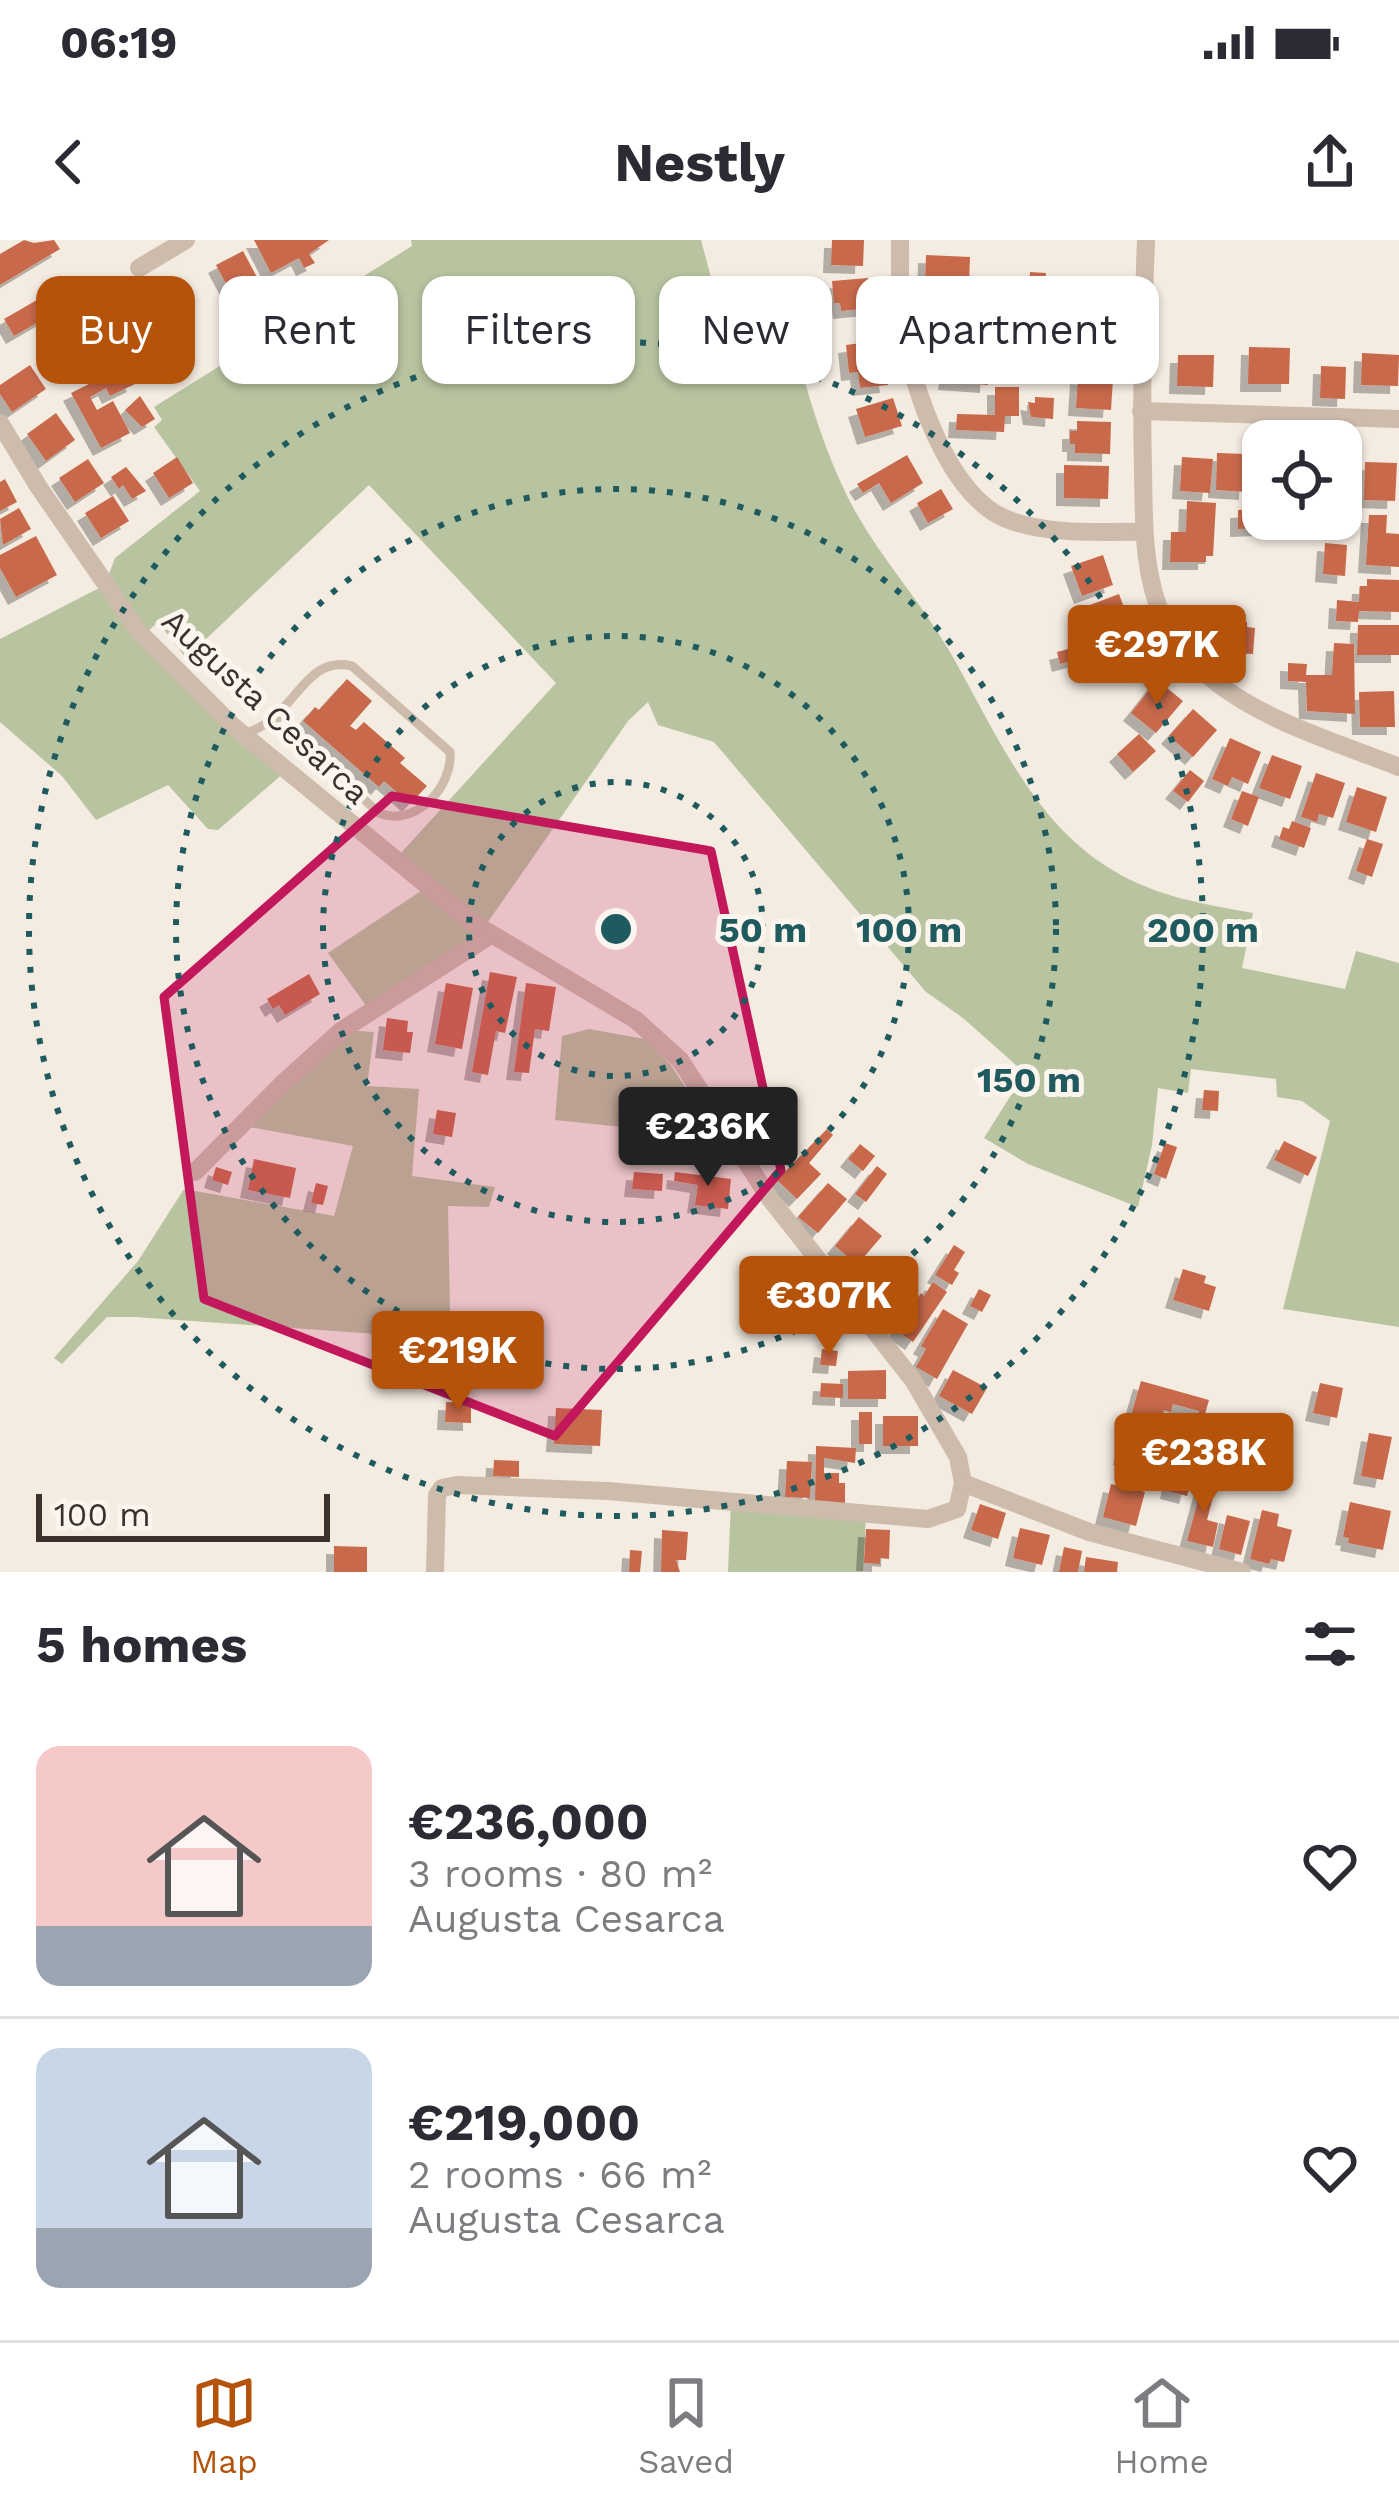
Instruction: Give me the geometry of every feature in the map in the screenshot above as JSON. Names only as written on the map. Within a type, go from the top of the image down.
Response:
[{"type":"street","points":[[139,268],[186,240]]},
{"type":"street","points":[[900,240],[904,332],[918,388],[952,466],[977,498],[1000,517],[1027,525],[1143,532]]},
{"type":"street","points":[[1146,240],[1143,532],[1163,619],[1173,639],[1215,682],[1268,713],[1399,767]]},
{"type":"street","points":[[1141,411],[1399,419]]},
{"type":"street","name":"Augusta Cesarca","points":[[0,423],[139,632],[242,734],[491,935],[636,1020],[680,1060],[771,1200],[914,1380],[958,1457],[963,1483]]},
{"type":"street","points":[[194,1172],[342,1030],[491,935]]},
{"type":"street","points":[[435,1572],[437,1495],[457,1485],[608,1491],[908,1520],[946,1516],[957,1509],[963,1483],[1089,1532],[1241,1572]]},
{"type":"lane","points":[[242,734],[261,730],[320,668],[332,663],[352,666],[450,752],[451,767],[436,794],[413,813],[389,818],[275,718]]},
{"type":"highlighted area","points":[[392,796],[711,851],[781,1170],[555,1436],[204,1299],[164,997]]},
{"type":"green space","points":[[411,240],[701,240],[711,276],[659,276],[659,384],[806,384],[855,511],[947,647],[1017,770],[1059,827],[1085,851],[1131,880],[1181,898],[1253,913],[1242,968],[1345,989],[1356,951],[1399,963],[1399,1327],[1283,1309],[1330,1121],[1302,1101],[1277,1097],[1276,1079],[1191,1069],[1188,1093],[1158,1088],[1138,1207],[1028,1164],[984,1138],[1025,1073],[926,992],[714,742],[658,725],[648,702],[628,721],[483,929],[370,1011],[328,953],[427,887],[400,854],[556,683],[369,485],[186,658],[158,622],[143,636],[286,771],[218,830],[208,829],[168,785],[96,820],[62,776],[0,722],[0,639],[105,585],[115,558],[200,491],[154,427],[162,420],[154,407],[219,366],[219,384],[398,384],[398,276],[364,276],[412,246]]},
{"type":"green space","points":[[589,1029],[645,1039],[671,1065],[718,1137],[555,1120],[562,1036]]},
{"type":"green space","points":[[342,1030],[374,1032],[367,1086],[419,1089],[412,1176],[495,1187],[489,1207],[448,1206],[451,1365],[423,1363],[418,1349],[391,1335],[135,1317],[107,1317],[62,1364],[54,1358],[138,1261],[184,1189],[334,1216],[353,1146],[239,1125]]},
{"type":"green space","points":[[731,1502],[866,1516],[863,1572],[728,1572]]},
{"type":"building","points":[[24,240],[54,240],[60,249],[0,285],[0,254]]},
{"type":"building","points":[[254,240],[329,240],[309,254],[315,263],[304,268],[299,258],[271,273]]},
{"type":"building","points":[[832,240],[864,240],[863,266],[831,265]]},
{"type":"building","points":[[243,251],[256,276],[222,276],[216,265]]},
{"type":"building","points":[[926,255],[970,257],[969,276],[925,276]]},
{"type":"building","points":[[856,279],[856,310],[841,311],[840,303],[834,303],[832,281]]},
{"type":"building","points":[[36,301],[36,323],[14,336],[4,319]]},
{"type":"building","points":[[856,344],[856,372],[849,373],[846,345]]},
{"type":"building","points":[[1249,347],[1290,348],[1289,384],[1248,384]]},
{"type":"building","points":[[1362,353],[1399,355],[1398,386],[1361,385]]},
{"type":"building","points":[[1178,355],[1214,355],[1213,387],[1177,386]]},
{"type":"building","points":[[30,365],[36,384],[46,389],[12,412],[0,394],[0,385]]},
{"type":"building","points":[[1321,366],[1346,367],[1345,399],[1320,398]]},
{"type":"building","points":[[89,384],[135,384],[110,396],[106,388],[90,397],[97,410],[113,401],[130,433],[101,448],[71,393]]},
{"type":"building","points":[[1078,384],[1113,384],[1111,410],[1076,408]]},
{"type":"building","points":[[995,387],[1019,387],[1019,416],[1005,416],[1004,432],[956,430],[957,414],[995,415]]},
{"type":"building","points":[[140,396],[155,419],[142,427],[125,410]]},
{"type":"building","points":[[1035,397],[1054,398],[1053,419],[1031,417],[1028,402],[1035,403]]},
{"type":"building","points":[[893,398],[902,426],[865,437],[856,409]]},
{"type":"building","points":[[56,413],[75,440],[46,461],[27,434]]},
{"type":"building","points":[[1077,421],[1111,422],[1110,454],[1075,453],[1070,431],[1077,431]]},
{"type":"building","points":[[1217,453],[1242,454],[1242,492],[1216,490]]},
{"type":"building","points":[[907,455],[923,483],[891,503],[879,483],[863,493],[857,484]]},
{"type":"building","points":[[177,457],[193,483],[169,498],[153,473]]},
{"type":"building","points":[[1182,457],[1213,459],[1210,493],[1180,491]]},
{"type":"building","points":[[88,459],[104,483],[75,502],[59,478]]},
{"type":"building","points":[[1365,462],[1397,463],[1395,501],[1364,500]]},
{"type":"building","points":[[1064,465],[1109,466],[1108,499],[1064,498]]},
{"type":"building","points":[[126,467],[146,491],[132,499],[111,477]]},
{"type":"building","points":[[5,479],[17,502],[0,511],[0,482]]},
{"type":"building","points":[[941,489],[953,509],[928,523],[917,503]]},
{"type":"building","points":[[113,496],[129,521],[101,538],[85,513]]},
{"type":"building","points":[[1187,501],[1216,503],[1213,556],[1206,556],[1206,562],[1170,562],[1171,532],[1186,532]]},
{"type":"building","points":[[19,508],[31,529],[3,545],[0,519]]},
{"type":"building","points":[[1369,515],[1387,515],[1386,533],[1399,534],[1399,567],[1366,565]]},
{"type":"building","points":[[36,536],[57,575],[16,597],[0,568],[0,555]]},
{"type":"building","points":[[1325,543],[1347,545],[1345,576],[1323,574]]},
{"type":"building","points":[[1103,555],[1113,585],[1082,596],[1071,566]]},
{"type":"building","points":[[1367,579],[1399,580],[1399,612],[1359,611],[1358,622],[1336,621],[1337,600],[1359,602],[1360,586],[1367,586]]},
{"type":"building","points":[[1119,594],[1131,626],[1101,638],[1096,626],[1085,630],[1077,610]]},
{"type":"building","points":[[1209,620],[1247,622],[1247,627],[1255,628],[1253,654],[1207,652]]},
{"type":"building","points":[[1358,625],[1399,625],[1399,655],[1357,655]]},
{"type":"building","points":[[1334,643],[1354,644],[1355,714],[1307,711],[1306,682],[1288,681],[1288,663],[1307,664],[1306,675],[1332,675]]},
{"type":"building","points":[[1076,647],[1079,659],[1060,664],[1057,652]]},
{"type":"building","points":[[347,679],[372,701],[350,726],[356,730],[364,722],[405,758],[400,763],[427,786],[410,804],[384,781],[379,787],[303,721]]},
{"type":"building","points":[[1157,680],[1183,701],[1156,733],[1131,713]]},
{"type":"building","points":[[1394,691],[1395,727],[1360,727],[1359,692]]},
{"type":"building","points":[[1193,709],[1217,730],[1193,757],[1169,736]]},
{"type":"building","points":[[1139,734],[1156,751],[1133,772],[1117,754]]},
{"type":"building","points":[[1230,738],[1261,752],[1248,784],[1232,777],[1228,786],[1212,779]]},
{"type":"building","points":[[1272,755],[1302,766],[1290,799],[1259,788]]},
{"type":"building","points":[[1190,770],[1204,781],[1188,802],[1173,791]]},
{"type":"building","points":[[1316,773],[1345,783],[1333,818],[1319,814],[1317,822],[1301,817]]},
{"type":"building","points":[[1357,787],[1387,797],[1376,832],[1346,822]]},
{"type":"building","points":[[1242,791],[1259,797],[1248,826],[1231,819]]},
{"type":"building","points":[[1292,821],[1311,828],[1304,848],[1279,839],[1283,827],[1289,829]]},
{"type":"building","points":[[1367,839],[1383,844],[1372,877],[1356,871]]},
{"type":"building","points":[[490,972],[517,977],[505,1033],[496,1031],[488,1075],[472,1072]]},
{"type":"building","points":[[309,974],[320,994],[285,1015],[279,1005],[273,1009],[267,999]]},
{"type":"building","points":[[446,983],[473,988],[462,1049],[435,1044]]},
{"type":"building","points":[[526,983],[556,987],[549,1031],[535,1029],[529,1073],[514,1072]]},
{"type":"building","points":[[387,1018],[408,1021],[407,1032],[413,1032],[410,1053],[383,1050]]},
{"type":"building","points":[[1204,1090],[1219,1091],[1218,1111],[1202,1110]]},
{"type":"building","points":[[437,1110],[456,1113],[452,1137],[433,1134]]},
{"type":"building","points":[[827,1129],[833,1135],[809,1163],[821,1174],[797,1199],[777,1180]]},
{"type":"building","points":[[1284,1141],[1317,1157],[1308,1176],[1274,1160]]},
{"type":"building","points":[[1165,1143],[1177,1147],[1166,1179],[1154,1174]]},
{"type":"building","points":[[860,1144],[875,1156],[863,1171],[848,1159]]},
{"type":"building","points":[[254,1159],[296,1168],[290,1198],[248,1190]]},
{"type":"building","points":[[877,1166],[887,1174],[866,1202],[855,1194]]},
{"type":"building","points":[[216,1167],[232,1172],[228,1185],[212,1180]]},
{"type":"building","points":[[634,1172],[663,1174],[662,1191],[632,1189]]},
{"type":"building","points":[[675,1172],[731,1179],[728,1209],[695,1205],[698,1185],[674,1181]]},
{"type":"building","points":[[316,1183],[328,1186],[323,1205],[311,1203]]},
{"type":"building","points":[[828,1183],[847,1199],[818,1233],[798,1217]]},
{"type":"building","points":[[859,1217],[882,1236],[857,1265],[835,1246]]},
{"type":"building","points":[[954,1245],[965,1252],[954,1270],[959,1273],[952,1285],[935,1275]]},
{"type":"building","points":[[1183,1269],[1206,1276],[1204,1283],[1216,1287],[1209,1311],[1173,1300]]},
{"type":"building","points":[[933,1282],[947,1292],[913,1342],[896,1330]]},
{"type":"building","points":[[979,1289],[991,1295],[982,1312],[970,1306]]},
{"type":"building","points":[[943,1309],[968,1324],[937,1379],[916,1367],[926,1349],[921,1346]]},
{"type":"building","points":[[822,1349],[838,1351],[836,1366],[820,1365]]},
{"type":"building","points":[[886,1370],[886,1399],[848,1399],[848,1371]]},
{"type":"building","points":[[953,1370],[987,1388],[972,1414],[939,1396]]},
{"type":"building","points":[[1141,1381],[1209,1400],[1201,1428],[1194,1426],[1199,1411],[1173,1404],[1171,1412],[1164,1410],[1159,1427],[1130,1419]]},
{"type":"building","points":[[821,1383],[843,1384],[843,1398],[820,1397]]},
{"type":"building","points":[[1320,1383],[1343,1388],[1337,1418],[1313,1413]]},
{"type":"building","points":[[446,1402],[471,1403],[471,1423],[445,1422]]},
{"type":"building","points":[[556,1408],[602,1410],[600,1446],[554,1444]]},
{"type":"building","points":[[859,1412],[872,1412],[872,1444],[859,1444]]},
{"type":"building","points":[[883,1416],[918,1416],[918,1446],[883,1446]]},
{"type":"building","points":[[1129,1428],[1182,1442],[1175,1465],[1186,1467],[1190,1451],[1198,1454],[1187,1496],[1168,1491],[1170,1481],[1148,1468],[1151,1457],[1145,1463],[1121,1457]]},
{"type":"building","points":[[1369,1433],[1392,1437],[1383,1480],[1361,1476]]},
{"type":"building","points":[[816,1446],[856,1448],[855,1463],[824,1458],[824,1473],[839,1473],[839,1483],[845,1483],[845,1503],[815,1503]]},
{"type":"building","points":[[494,1460],[519,1461],[519,1477],[493,1476]]},
{"type":"building","points":[[787,1461],[812,1462],[810,1498],[785,1497]]},
{"type":"building","points":[[1207,1467],[1216,1469],[1207,1520],[1218,1523],[1213,1547],[1187,1541]]},
{"type":"building","points":[[1111,1484],[1145,1492],[1136,1526],[1103,1517]]},
{"type":"building","points":[[1350,1502],[1391,1511],[1383,1550],[1348,1543],[1349,1538],[1343,1537]]},
{"type":"building","points":[[980,1504],[1006,1513],[998,1539],[971,1530]]},
{"type":"building","points":[[1262,1510],[1279,1514],[1277,1526],[1292,1530],[1284,1562],[1250,1559]]},
{"type":"building","points":[[1227,1515],[1250,1521],[1241,1555],[1219,1549]]},
{"type":"building","points":[[1020,1528],[1050,1535],[1042,1565],[1013,1558]]},
{"type":"building","points":[[866,1529],[890,1530],[889,1559],[864,1563]]},
{"type":"building","points":[[662,1530],[688,1532],[686,1560],[676,1560],[680,1572],[661,1572]]},
{"type":"building","points":[[334,1546],[367,1547],[367,1572],[334,1572]]},
{"type":"building","points":[[1064,1547],[1082,1551],[1078,1572],[1059,1572]]},
{"type":"building","points":[[630,1550],[642,1551],[640,1572],[629,1572]]},
{"type":"building","points":[[1086,1557],[1118,1562],[1117,1572],[1084,1572]]}]
